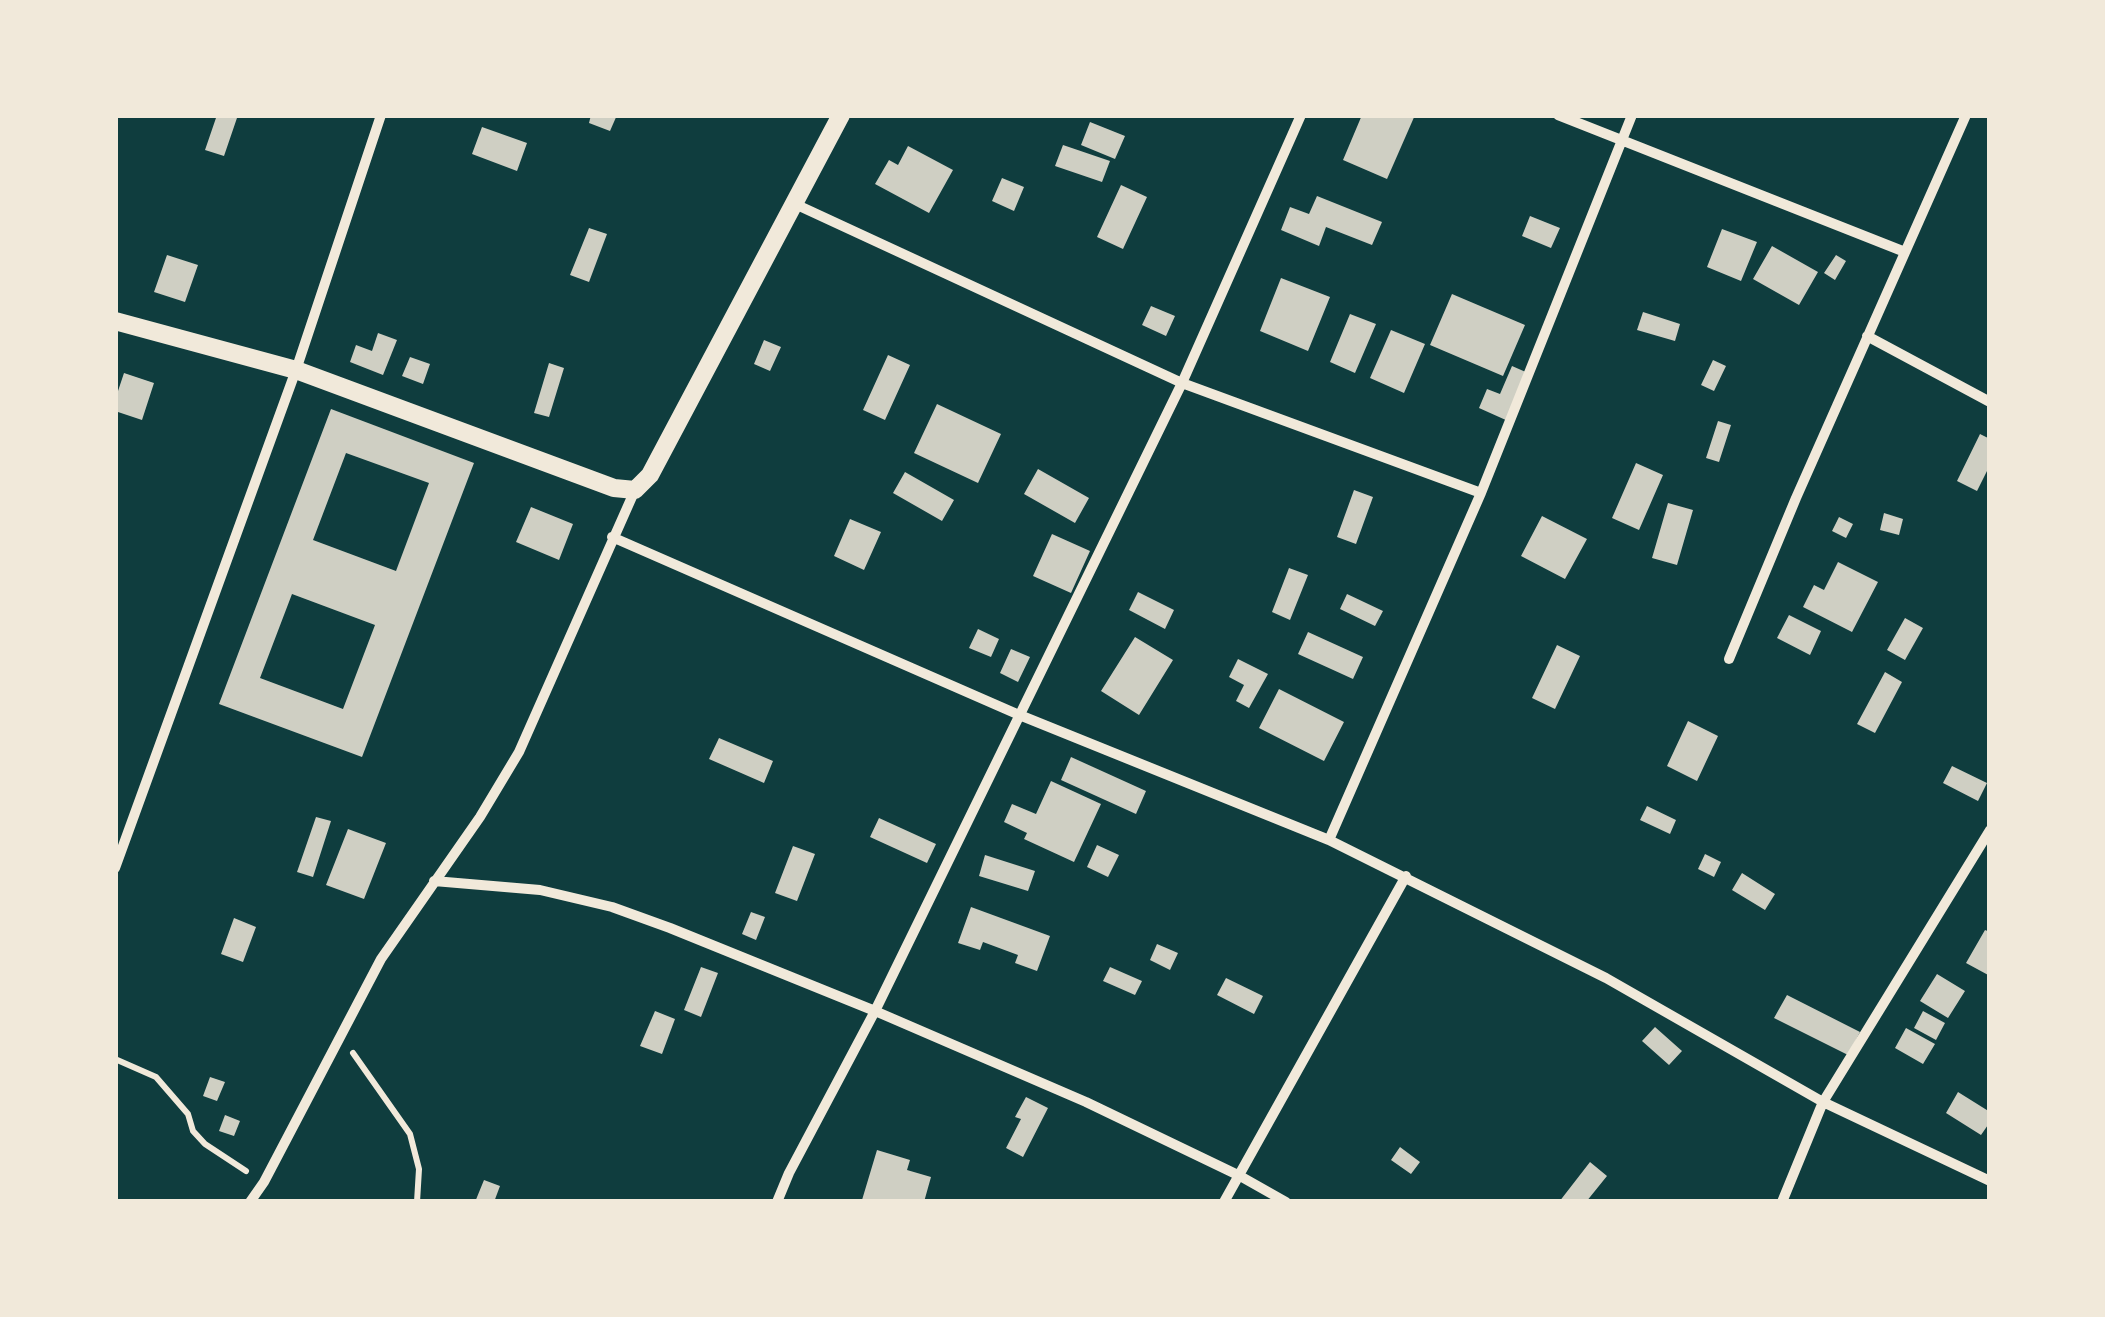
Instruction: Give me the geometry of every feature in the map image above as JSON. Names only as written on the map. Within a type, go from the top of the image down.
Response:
[{"type":"street","points":[[115,868],[296,370],[381,115]]},
{"type":"street","points":[[250,1202],[381,958],[480,817],[519,752],[635,490],[650,475],[841,115]]},
{"type":"street","points":[[777,1202],[876,1011],[1017,714],[1182,383],[1301,115]]},
{"type":"street","points":[[1558,115],[1905,252]]},
{"type":"street","points":[[1329,840],[1481,493],[1632,115]]},
{"type":"street","points":[[1729,659],[1866,336],[1966,115]]},
{"type":"street","points":[[796,204],[1182,383],[1481,493]]},
{"type":"street","points":[[115,321],[296,370],[614,488],[635,490]]},
{"type":"street","points":[[1866,336],[1990,402]]},
{"type":"street","points":[[612,537],[1017,714],[1329,840],[1406,876],[1606,978],[1823,1102],[1990,1182]]},
{"type":"street","points":[[1782,1202],[1823,1102],[1990,830]]},
{"type":"street","points":[[1224,1202],[1406,876]]},
{"type":"street","points":[[434,882],[540,890],[612,906],[876,1011],[1086,1102],[1286,1202]]},
{"type":"path","points":[[341,1036],[410,1134],[419,1169],[417,1202]]},
{"type":"path","points":[[115,1059],[156,1077],[188,1114],[193,1131],[205,1144],[264,1182]]},
{"type":"building","points":[[217,115],[238,115],[224,156],[205,150]]},
{"type":"building","points":[[591,115],[617,115],[610,131],[589,123]]},
{"type":"building","points":[[1362,115],[1415,115],[1387,179],[1343,160]]},
{"type":"building","points":[[1090,122],[1125,136],[1115,159],[1081,145]]},
{"type":"building","points":[[482,127],[527,143],[517,171],[472,154]]},
{"type":"building","points":[[1063,145],[1110,161],[1102,182],[1055,166]]},
{"type":"building","points":[[908,146],[953,170],[929,213],[875,184],[889,160],[898,165]]},
{"type":"building","points":[[1002,178],[1024,187],[1014,211],[992,201]]},
{"type":"building","points":[[1121,185],[1147,197],[1123,249],[1097,237]]},
{"type":"building","points":[[1317,196],[1382,222],[1372,245],[1326,227],[1319,246],[1281,230],[1290,207],[1309,214]]},
{"type":"building","points":[[1530,216],[1560,228],[1551,248],[1522,236]]},
{"type":"building","points":[[589,228],[607,234],[589,282],[570,275]]},
{"type":"building","points":[[1722,229],[1757,242],[1741,281],[1707,267]]},
{"type":"building","points":[[1772,246],[1818,272],[1799,305],[1753,279]]},
{"type":"building","points":[[167,255],[198,265],[185,302],[154,292]]},
{"type":"building","points":[[1836,255],[1846,261],[1835,280],[1824,273]]},
{"type":"building","points":[[1281,278],[1330,297],[1308,351],[1260,331]]},
{"type":"building","points":[[1452,294],[1525,325],[1503,376],[1430,345]]},
{"type":"building","points":[[1151,306],[1175,316],[1166,336],[1142,325]]},
{"type":"building","points":[[1643,312],[1680,324],[1675,341],[1637,330]]},
{"type":"building","points":[[1350,314],[1376,324],[1355,373],[1330,362]]},
{"type":"building","points":[[1391,330],[1425,344],[1404,393],[1370,378]]},
{"type":"building","points":[[378,333],[397,340],[383,375],[350,362],[356,345],[372,351]]},
{"type":"building","points":[[764,340],[781,347],[770,371],[754,364]]},
{"type":"building","points":[[888,355],[910,365],[885,420],[863,410]]},
{"type":"building","points":[[410,357],[430,364],[423,384],[402,376]]},
{"type":"building","points":[[1713,360],[1726,366],[1714,391],[1701,385]]},
{"type":"building","points":[[549,363],[564,368],[549,417],[534,413]]},
{"type":"building","points":[[1512,366],[1528,373],[1508,421],[1479,408],[1487,389],[1500,394]]},
{"type":"building","points":[[124,373],[154,383],[142,420],[115,411]]},
{"type":"building","points":[[937,404],[1001,434],[978,483],[914,453]]},
{"type":"building","points":[[331,409],[474,463],[362,757],[219,704]],"holes":[[[346,453],[429,483],[396,571],[313,540]],[[292,594],[375,625],[343,709],[260,678]]]},
{"type":"building","points":[[1718,421],[1731,425],[1719,462],[1706,458]]},
{"type":"building","points":[[1980,434],[1990,439],[1990,465],[1977,491],[1957,481]]},
{"type":"building","points":[[1636,463],[1663,475],[1639,530],[1612,518]]},
{"type":"building","points":[[1038,469],[1089,498],[1075,523],[1024,494]]},
{"type":"building","points":[[905,472],[954,500],[942,521],[893,493]]},
{"type":"building","points":[[1354,490],[1373,497],[1356,544],[1337,537]]},
{"type":"building","points":[[1668,503],[1693,510],[1677,565],[1652,558]]},
{"type":"building","points":[[531,507],[573,524],[559,560],[516,542]]},
{"type":"building","points":[[1884,513],[1903,519],[1899,535],[1880,530]]},
{"type":"building","points":[[1542,516],[1587,539],[1565,579],[1521,556]]},
{"type":"building","points":[[1839,517],[1853,524],[1846,538],[1832,531]]},
{"type":"building","points":[[850,519],[881,532],[864,570],[834,556]]},
{"type":"building","points":[[1052,534],[1090,551],[1071,593],[1033,576]]},
{"type":"building","points":[[1838,562],[1878,582],[1852,632],[1803,607],[1814,585],[1824,590]]},
{"type":"building","points":[[1289,568],[1308,575],[1290,620],[1272,612]]},
{"type":"building","points":[[1138,592],[1174,610],[1165,629],[1129,610]]},
{"type":"building","points":[[1347,594],[1383,611],[1375,626],[1340,609]]},
{"type":"building","points":[[1789,615],[1821,631],[1810,655],[1777,638]]},
{"type":"building","points":[[1905,618],[1923,628],[1905,660],[1887,650]]},
{"type":"building","points":[[978,629],[999,639],[991,657],[969,648]]},
{"type":"building","points":[[1308,632],[1363,657],[1353,679],[1298,654]]},
{"type":"building","points":[[1135,637],[1173,660],[1139,715],[1101,691]]},
{"type":"building","points":[[1557,645],[1580,656],[1555,709],[1532,698]]},
{"type":"building","points":[[1011,649],[1030,657],[1018,682],[1000,673]]},
{"type":"building","points":[[1238,659],[1268,674],[1249,708],[1236,701],[1244,685],[1229,677]]},
{"type":"building","points":[[1885,672],[1902,682],[1875,733],[1857,724]]},
{"type":"building","points":[[1279,689],[1344,722],[1324,761],[1259,728]]},
{"type":"building","points":[[1688,721],[1718,736],[1697,781],[1667,766]]},
{"type":"building","points":[[719,738],[773,761],[764,783],[709,759]]},
{"type":"building","points":[[1071,757],[1146,791],[1136,814],[1061,780]]},
{"type":"building","points":[[1952,766],[1987,783],[1978,801],[1943,783]]},
{"type":"building","points":[[1051,781],[1101,804],[1074,862],[1024,839],[1027,833],[1004,822],[1012,804],[1036,814]]},
{"type":"building","points":[[1647,806],[1676,820],[1670,834],[1640,820]]},
{"type":"building","points":[[316,817],[331,821],[313,877],[297,872]]},
{"type":"building","points":[[879,818],[936,844],[927,863],[870,837]]},
{"type":"building","points":[[348,829],[386,843],[364,899],[326,885]]},
{"type":"building","points":[[1097,845],[1119,855],[1108,877],[1087,867]]},
{"type":"building","points":[[793,846],[815,854],[797,901],[775,893]]},
{"type":"building","points":[[1705,854],[1721,862],[1714,877],[1698,869]]},
{"type":"building","points":[[985,855],[1035,871],[1028,891],[979,876]]},
{"type":"building","points":[[1742,873],[1775,894],[1765,910],[1732,890]]},
{"type":"building","points":[[971,907],[1050,936],[1037,971],[1015,963],[1018,955],[983,942],[980,950],[958,943]]},
{"type":"building","points":[[751,912],[765,917],[756,940],[742,934]]},
{"type":"building","points":[[234,918],[256,927],[243,962],[221,954]]},
{"type":"building","points":[[1985,930],[1990,932],[1990,976],[1966,963]]},
{"type":"building","points":[[1157,944],[1178,953],[1170,970],[1150,960]]},
{"type":"building","points":[[701,967],[718,973],[701,1017],[684,1010]]},
{"type":"building","points":[[1110,967],[1142,981],[1135,995],[1103,981]]},
{"type":"building","points":[[1937,974],[1965,991],[1948,1018],[1920,1001]]},
{"type":"building","points":[[1226,978],[1263,996],[1254,1014],[1217,995]]},
{"type":"building","points":[[1787,995],[1860,1032],[1848,1055],[1774,1018]]},
{"type":"building","points":[[655,1011],[675,1019],[662,1054],[640,1046]]},
{"type":"building","points":[[1923,1011],[1945,1023],[1936,1040],[1914,1028]]},
{"type":"building","points":[[1655,1027],[1682,1051],[1669,1065],[1642,1041]]},
{"type":"building","points":[[1906,1028],[1935,1044],[1923,1064],[1895,1048]]},
{"type":"building","points":[[210,1077],[225,1082],[217,1101],[203,1096]]},
{"type":"building","points":[[1958,1092],[1990,1112],[1990,1122],[1981,1135],[1946,1113]]},
{"type":"building","points":[[1026,1097],[1048,1108],[1023,1157],[1006,1148],[1021,1119],[1015,1117]]},
{"type":"building","points":[[225,1115],[240,1121],[234,1136],[219,1131]]},
{"type":"building","points":[[1400,1147],[1420,1162],[1411,1174],[1391,1160]]},
{"type":"building","points":[[877,1150],[910,1160],[907,1170],[931,1177],[924,1202],[862,1200]]},
{"type":"building","points":[[1590,1162],[1607,1176],[1586,1202],[1559,1202]]},
{"type":"building","points":[[484,1180],[500,1186],[494,1202],[475,1202]]}]
